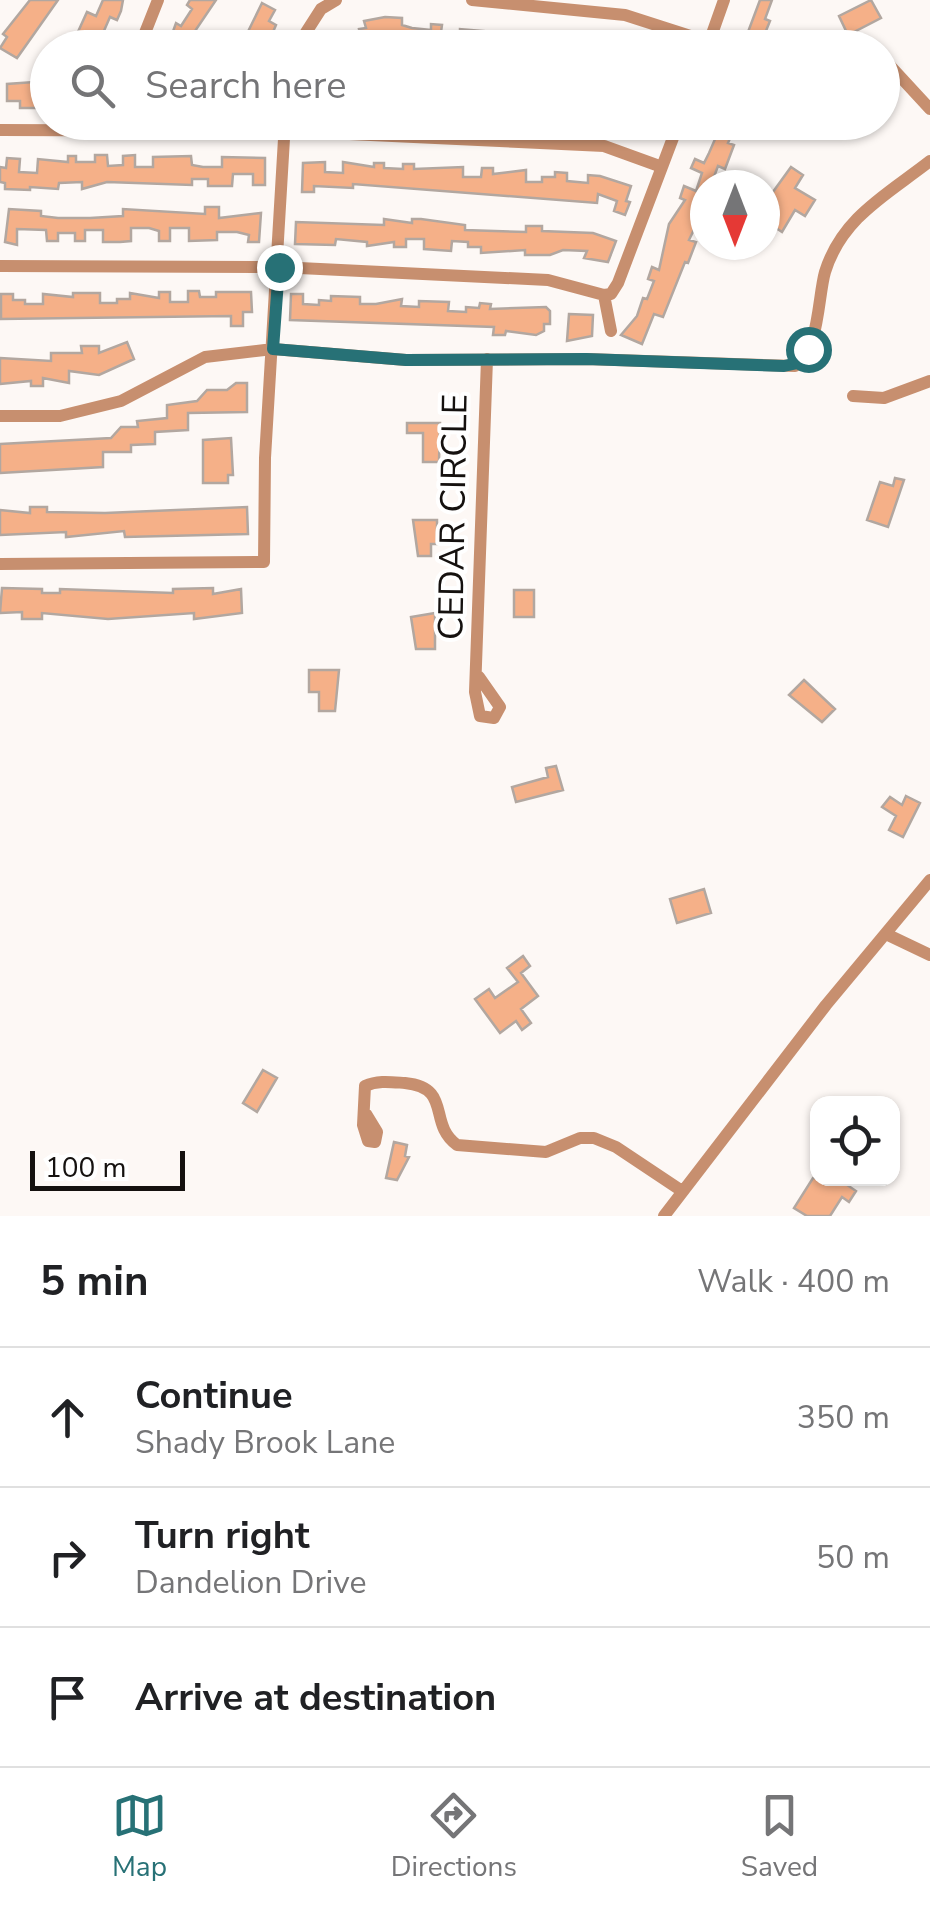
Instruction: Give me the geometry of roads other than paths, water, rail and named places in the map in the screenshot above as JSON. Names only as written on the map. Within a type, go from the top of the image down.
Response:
[{"type":"street","points":[[146,30],[158,0]]},
{"type":"street","points":[[308,30],[321,9],[336,0]]},
{"type":"street","points":[[472,0],[582,4],[653,21],[674,30]]},
{"type":"street","points":[[713,30],[724,0]]},
{"type":"street","points":[[900,76],[930,109]]},
{"type":"street","points":[[0,130],[30,129]]},
{"type":"street","points":[[0,564],[264,562],[284,140]]},
{"type":"street","points":[[503,140],[604,146],[662,168]]},
{"type":"street","points":[[0,266],[279,267],[548,280],[612,294],[672,140]]},
{"type":"street","points":[[0,416],[60,416],[121,400],[205,357],[273,349],[406,360],[784,366],[802,362],[832,253],[866,207],[930,161]]},
{"type":"street","points":[[604,295],[611,330]]},
{"type":"street","name":"CEDAR CIRCLE","points":[[479,678],[487,359]]},
{"type":"street","points":[[852,396],[884,398],[930,382]]},
{"type":"street","points":[[664,1216],[930,880]]},
{"type":"street","points":[[886,934],[930,955]]},
{"type":"street","points":[[366,1114],[365,1086],[386,1081],[424,1086],[434,1096],[446,1134],[458,1145],[546,1152],[580,1138],[594,1138],[616,1146],[682,1191]]}]
